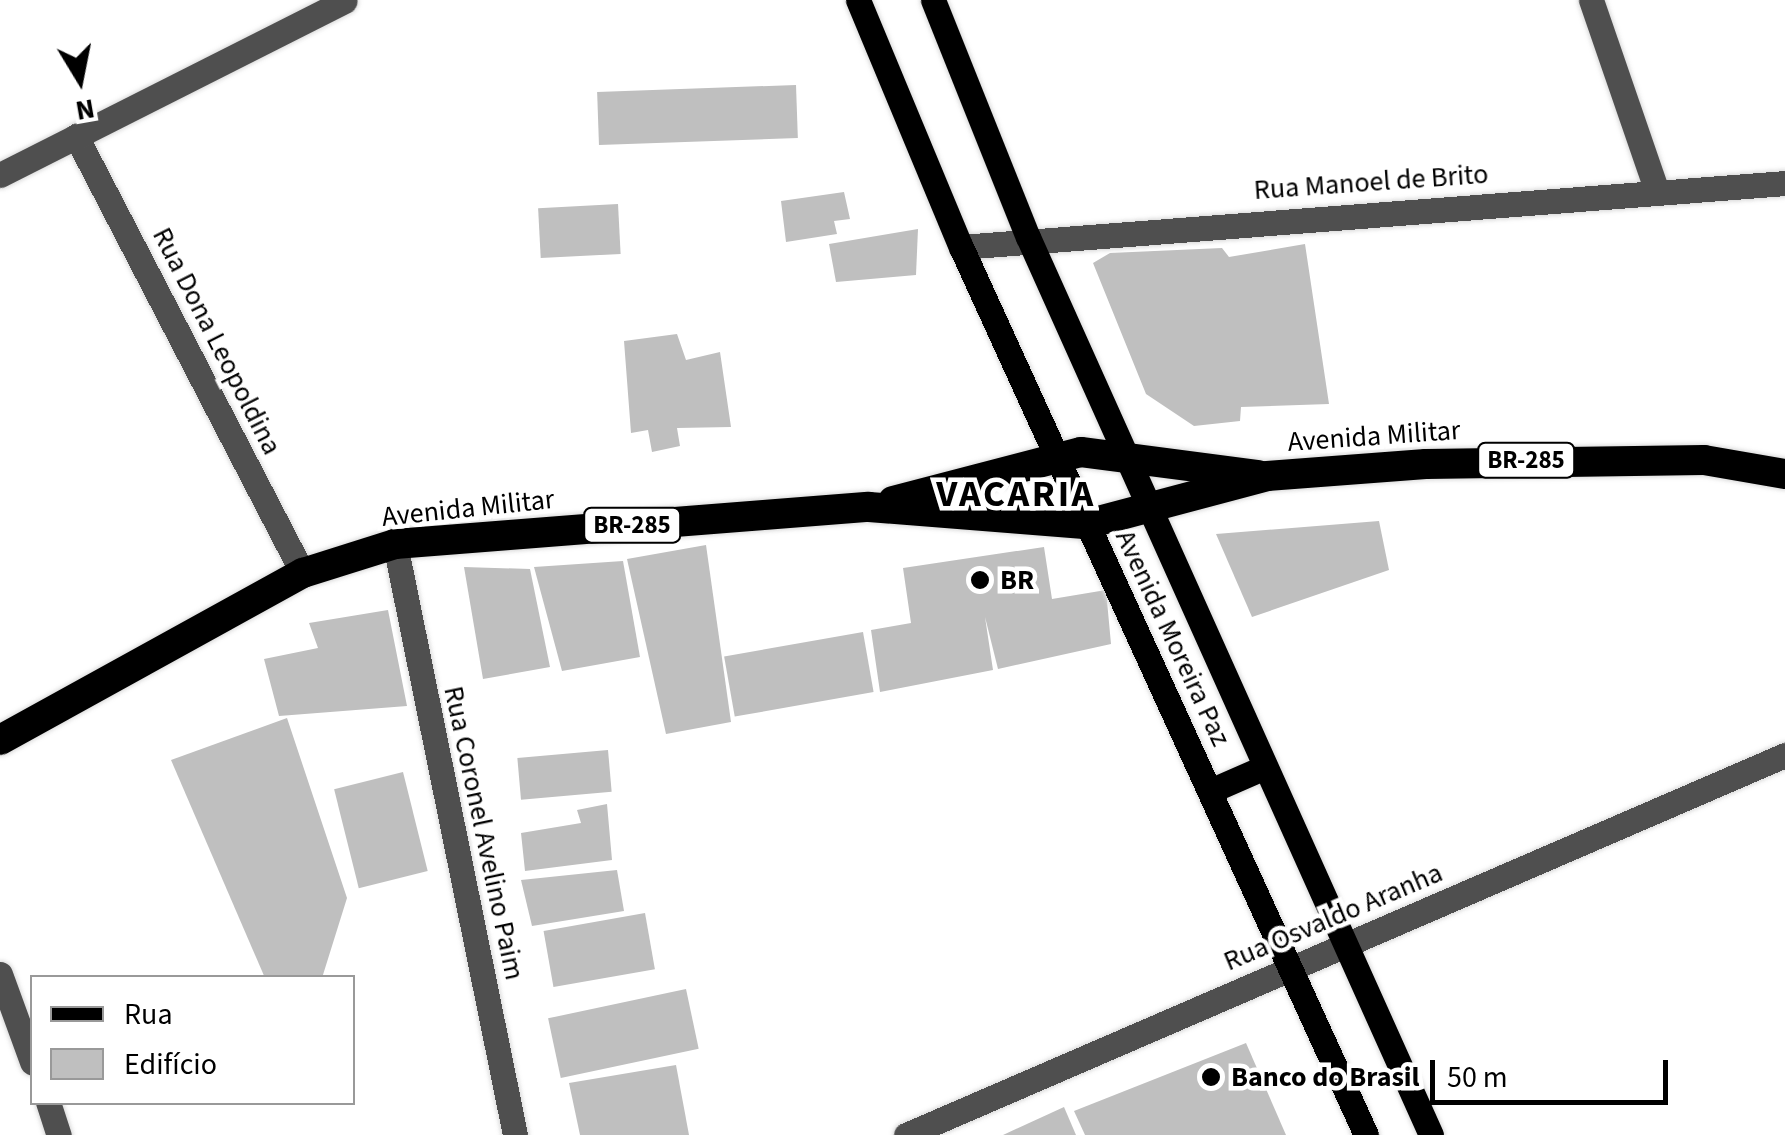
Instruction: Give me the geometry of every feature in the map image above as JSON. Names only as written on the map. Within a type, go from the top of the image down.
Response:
[{"type":"highway","name":"Avenida Militar","points":[[869,507],[1059,456],[1130,454],[1267,476],[1594,457],[1704,460],[1785,474]]},
{"type":"highway","name":"Avenida Militar","points":[[0,740],[303,573],[395,544],[869,507],[1088,524],[1154,510],[1267,476]]},
{"type":"main road","name":"Avenida Moreira Paz","points":[[858,0],[961,247],[1366,1135]]},
{"type":"main road","name":"Avenida Moreira Paz","points":[[933,0],[1028,237],[1130,454],[1431,1135]]},
{"type":"main road","points":[[1210,791],[1266,768]]},
{"type":"street","points":[[1591,0],[1656,192]]},
{"type":"street","points":[[0,174],[344,1]]},
{"type":"street","name":"Rua Dona Leopoldina","points":[[76,136],[303,573]]},
{"type":"street","name":"Rua Manoel de Brito","points":[[961,247],[1028,237],[1785,183]]},
{"type":"street","name":"Rua Coronel Avelino Paim","points":[[395,544],[515,1135]]},
{"type":"street","name":"Rua Osvaldo Aranha","points":[[906,1135],[1785,755]]},
{"type":"street","points":[[0,974],[30,1056]]},
{"type":"street","points":[[49,1105],[60,1135]]},
{"type":"building","points":[[796,85],[798,138],[599,145],[597,92]]},
{"type":"building","points":[[844,192],[850,219],[834,221],[837,234],[786,242],[781,201]]},
{"type":"building","points":[[618,204],[621,254],[541,258],[538,208]]},
{"type":"building","points":[[918,229],[916,275],[836,282],[829,244]]},
{"type":"building","points":[[1305,244],[1329,404],[1241,407],[1240,421],[1194,426],[1146,394],[1093,263],[1110,253],[1222,248],[1229,257]]},
{"type":"building","points":[[677,334],[686,360],[720,352],[731,427],[677,428],[680,446],[652,452],[648,430],[631,433],[624,341]]},
{"type":"building","points":[[1379,521],[1389,570],[1252,617],[1216,534]]},
{"type":"building","points":[[706,545],[731,722],[666,734],[627,559]]},
{"type":"building","points":[[1044,547],[1052,599],[1106,590],[1111,644],[998,669],[985,617],[993,670],[880,692],[871,630],[911,623],[903,568]]},
{"type":"building","points":[[623,561],[640,657],[562,671],[534,567]]},
{"type":"building","points":[[464,567],[530,569],[550,667],[483,679]]},
{"type":"building","points":[[388,610],[407,706],[279,716],[264,659],[318,648],[309,623]]},
{"type":"building","points":[[863,632],[874,692],[735,717],[724,656]]},
{"type":"building","points":[[287,718],[347,898],[323,975],[264,975],[171,760]]},
{"type":"building","points":[[608,750],[612,792],[521,800],[517,758]]},
{"type":"building","points":[[403,772],[428,871],[359,888],[334,789]]},
{"type":"building","points":[[607,804],[612,860],[525,871],[521,833],[581,823],[577,810]]},
{"type":"building","points":[[617,870],[624,911],[532,926],[521,880]]},
{"type":"building","points":[[645,913],[655,969],[553,987],[544,931]]},
{"type":"building","points":[[686,989],[699,1049],[561,1078],[548,1018]]},
{"type":"building","name":"Banco do Brasil","points":[[1246,1043],[1286,1135],[1085,1135],[1074,1111]]},
{"type":"building","points":[[676,1065],[689,1135],[580,1135],[569,1083]]},
{"type":"building","points":[[1064,1107],[1076,1135],[1003,1135]]},
{"type":"place","name":"BR","points":[[980,580]]},
{"type":"place","name":"Banco do Brasil","points":[[1211,1077]]},
{"type":"district","name":"VACARIA","points":[[1016,495]]}]
